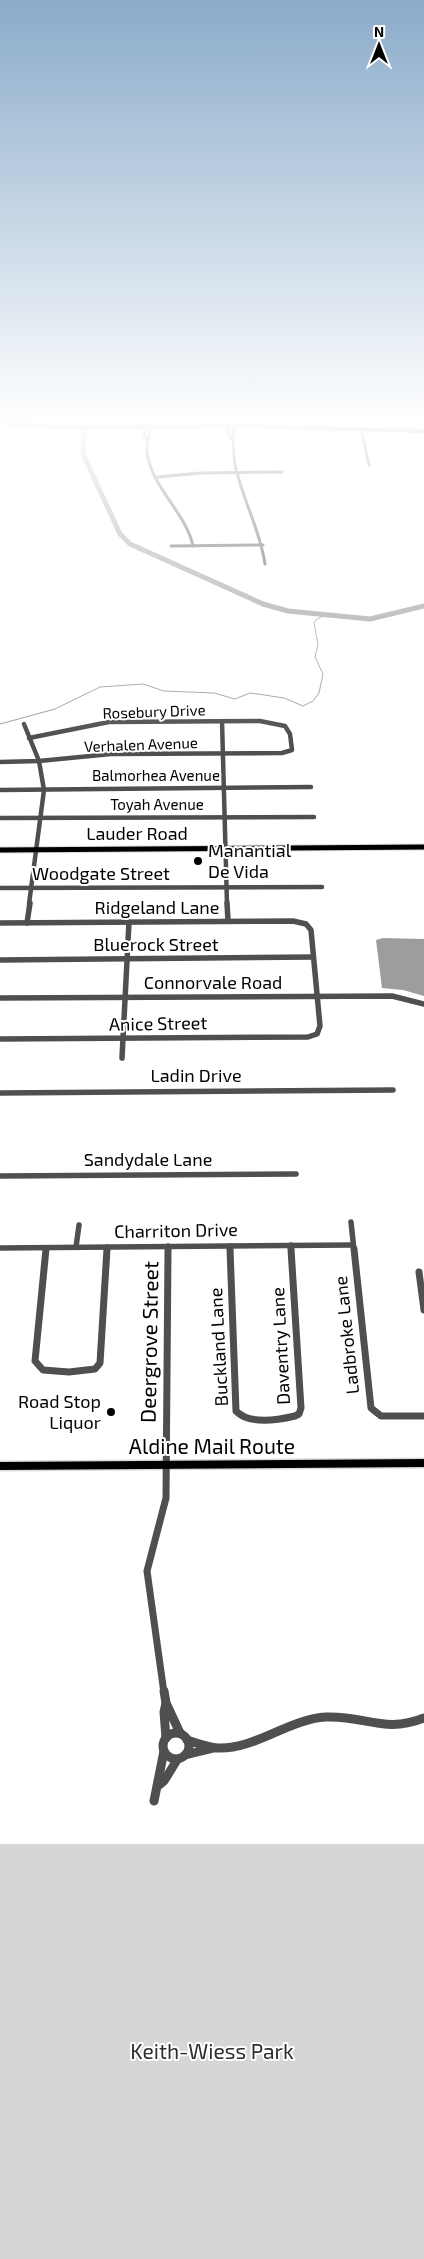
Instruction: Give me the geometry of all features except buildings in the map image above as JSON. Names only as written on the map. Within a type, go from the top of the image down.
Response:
[{"type":"main road","name":"Lauder Road","points":[[0,850],[424,847]]},
{"type":"main road","name":"Aldine Mail Route","points":[[0,1466],[424,1463]]},
{"type":"street","points":[[186,527],[191,536],[193,546]]},
{"type":"street","points":[[256,527],[263,545],[265,564]]},
{"type":"street","points":[[171,546],[263,545]]},
{"type":"street","points":[[222,721],[228,922]]},
{"type":"street","name":"Rosebury Drive","points":[[29,738],[109,722],[260,721],[280,723],[290,729],[292,750],[282,753]]},
{"type":"street","points":[[24,724],[39,761],[44,790],[27,923]]},
{"type":"street","name":"Verhalen Avenue","points":[[0,762],[39,761],[111,754],[282,753]]},
{"type":"street","name":"Balmorhea Avenue","points":[[0,790],[311,788]]},
{"type":"street","name":"Toyah Avenue","points":[[0,818],[314,817]]},
{"type":"street","name":"Woodgate Street","points":[[0,888],[322,887]]},
{"type":"street","name":"Ridgeland Lane","points":[[0,923],[293,921],[306,924],[311,930],[313,957]]},
{"type":"street","points":[[122,1058],[129,922]]},
{"type":"street","points":[[313,957],[317,996]]},
{"type":"street","name":"Bluerock Street","points":[[0,960],[313,957]]},
{"type":"street","name":"Anice Street","points":[[0,1039],[308,1037],[315,1034],[320,1026],[317,996]]},
{"type":"street","name":"Connorvale Road","points":[[0,998],[392,996],[424,1004]]},
{"type":"street","name":"Ladin Drive","points":[[0,1093],[393,1090]]},
{"type":"street","name":"Sandydale Lane","points":[[0,1176],[296,1174]]},
{"type":"street","name":"Ladbroke Lane","points":[[351,1222],[369,1404],[377,1415],[424,1416]]},
{"type":"street","points":[[76,1247],[79,1225]]},
{"type":"street","name":"Daventry Lane","points":[[269,1418],[294,1417],[299,1414],[301,1408],[291,1245]]},
{"type":"street","name":"Charriton Drive","points":[[0,1248],[353,1245]]},
{"type":"street","name":"Deergrove Street","points":[[168,1246],[166,1498],[148,1571],[154,1628],[166,1703],[180,1733]]},
{"type":"street","name":"Buckland Lane","points":[[230,1246],[235,1408],[245,1418],[269,1418]]},
{"type":"street","points":[[46,1248],[35,1361],[37,1366],[44,1371],[71,1371],[95,1369],[100,1363],[107,1247]]},
{"type":"street","points":[[419,1272],[424,1310]]},
{"type":"street","points":[[424,1463],[424,1468]]},
{"type":"street","name":"Deergrove Street","points":[[166,1703],[164,1712],[166,1738]]},
{"type":"street","points":[[159,1785],[164,1781],[177,1760],[186,1755],[250,1741],[302,1720],[328,1717],[390,1726],[424,1718]]},
{"type":"street","points":[[154,1801],[159,1785],[158,1779],[166,1738],[172,1733],[180,1733],[187,1740],[214,1748]]},
{"type":"street","points":[[186,1755],[188,1748],[187,1740]]},
{"type":"street","points":[[164,1751],[169,1758],[177,1760]]},
{"type":"green space","name":"Keith-Wiess Park","points":[[0,1844],[424,1844],[424,2259],[0,2259]]},
{"type":"shaded area","points":[[383,938],[424,939],[424,996],[403,990],[382,988],[376,940]]},
{"type":"waterway","points":[[117,527],[120,534],[130,544],[263,604],[288,611],[370,619],[424,606]]},
{"type":"waterway","points":[[0,724],[55,709],[100,687],[143,684],[164,691],[214,693],[235,699],[250,693],[258,694],[284,698],[303,706],[313,701],[319,693],[323,674],[315,657],[318,645],[314,623],[317,619],[326,615]]},
{"type":"place","name":"Manantial De Vida","points":[[198,861]]},
{"type":"place","name":"Road Stop Liquor","points":[[111,1412]]}]
